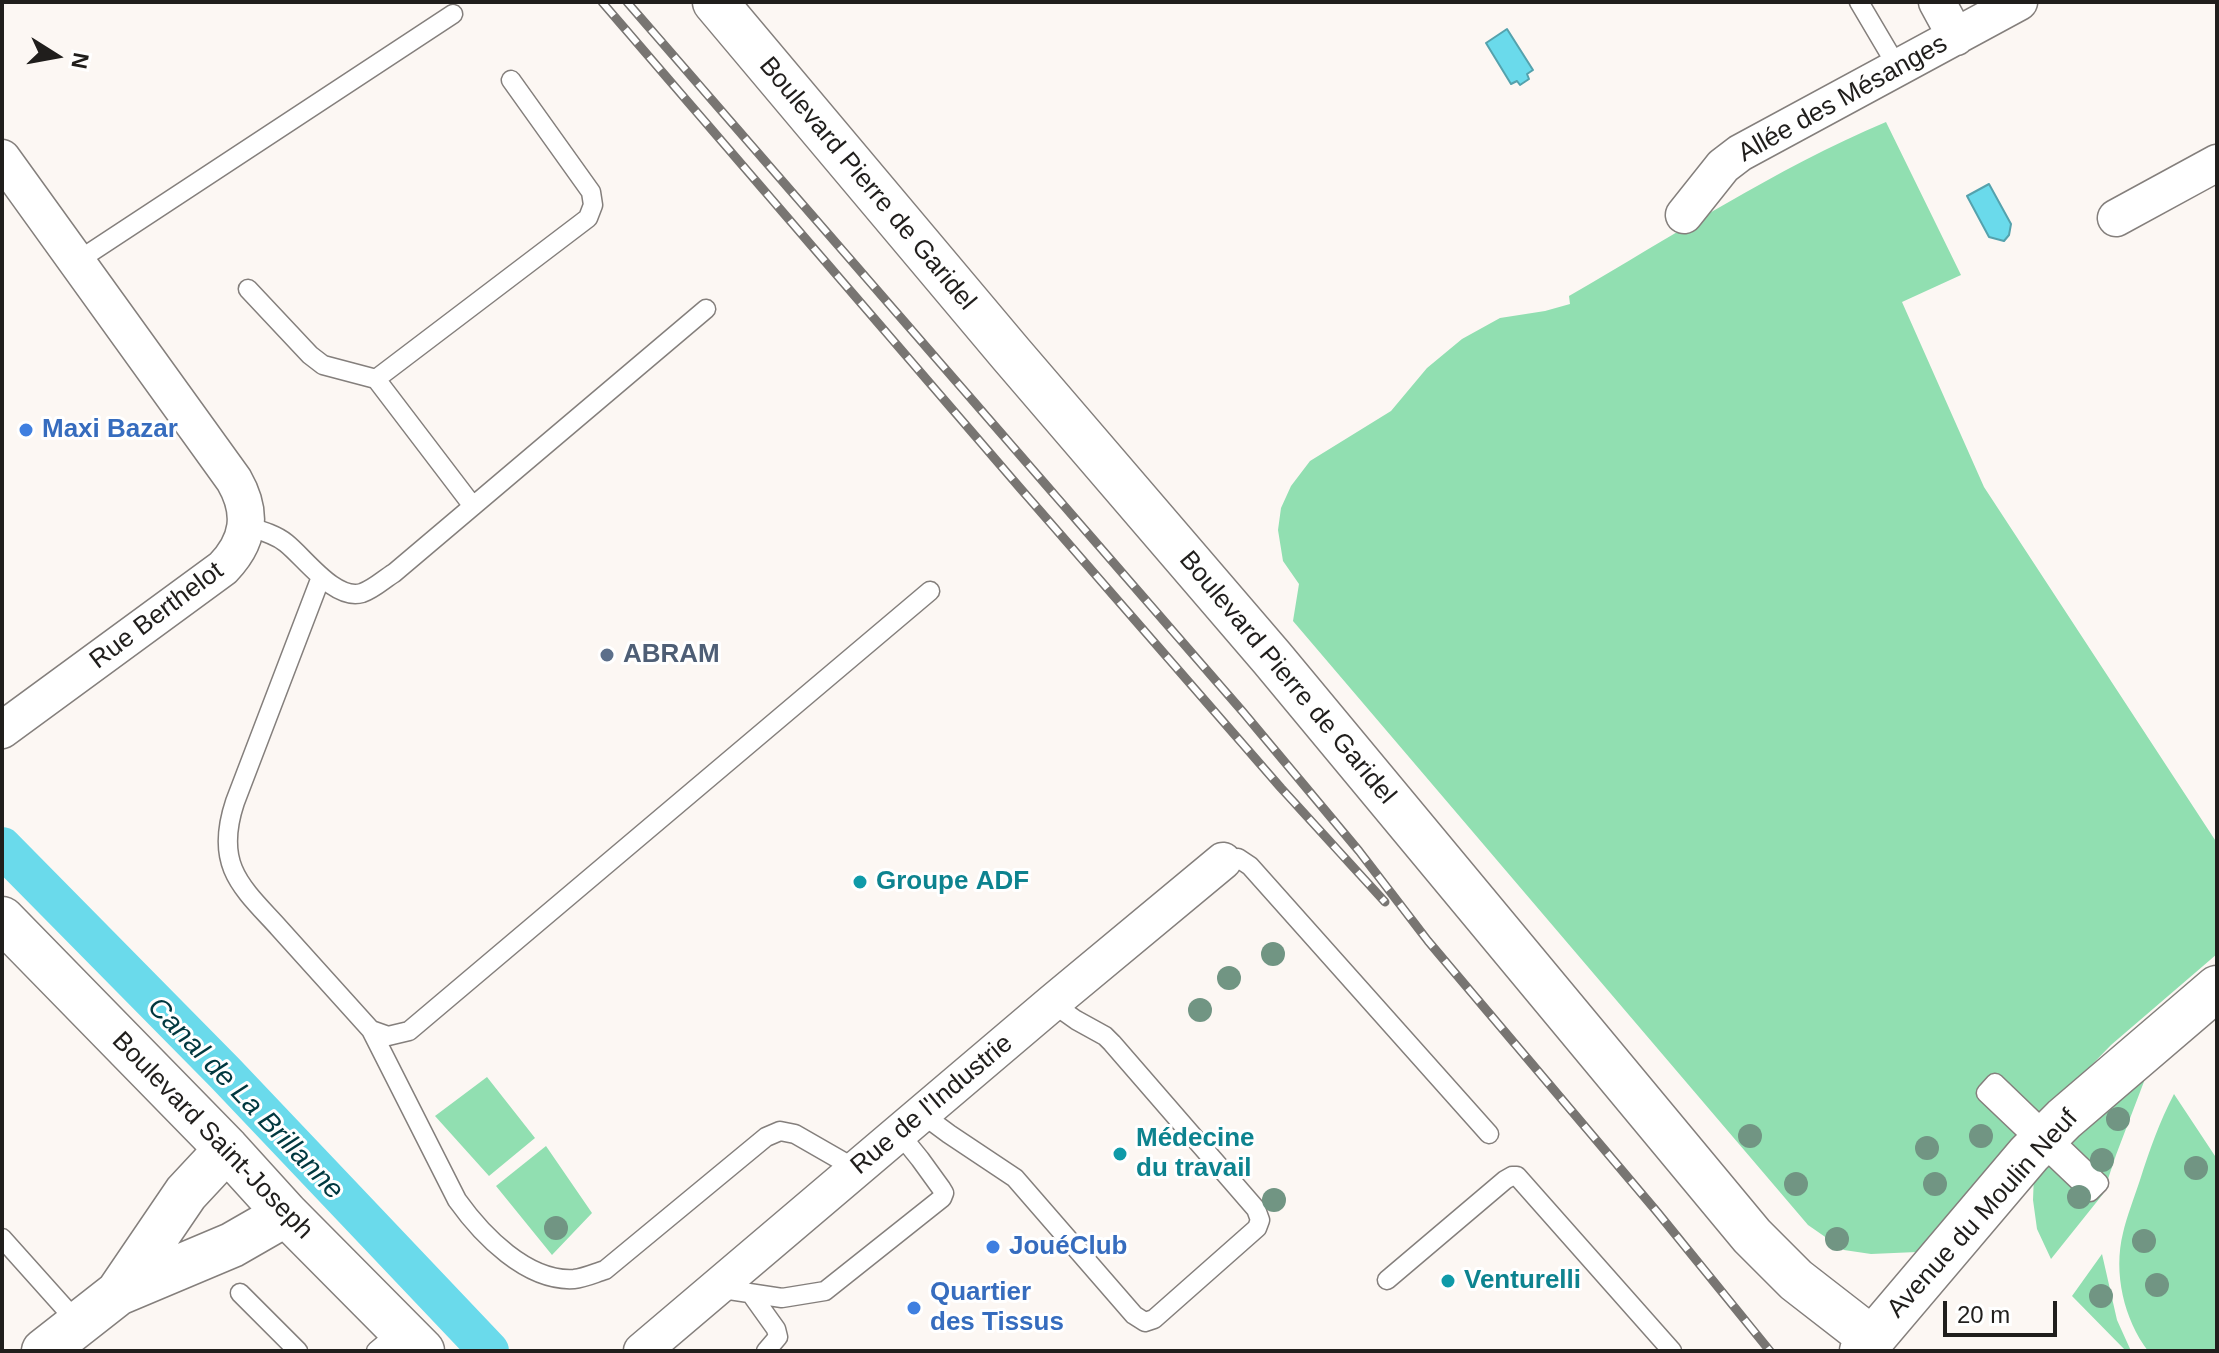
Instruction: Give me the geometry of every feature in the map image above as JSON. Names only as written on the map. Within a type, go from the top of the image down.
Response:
[{"type":"street","name":"Boulevard Pierre de Garidel","points":[[715,2],[1272,658],[1752,1236],[1867,1345]]},
{"type":"street","points":[[1937,2],[1956,37]]},
{"type":"street","name":"Allée des Mésanges","points":[[1684,215],[1723,166],[1740,153],[2019,2]]},
{"type":"street","points":[[2,158],[234,480],[243,497],[246,526]]},
{"type":"street","points":[[2116,218],[2217,163]]},
{"type":"street","name":"Rue Berthelot","points":[[2,730],[223,568],[241,544],[246,526]]},
{"type":"street","name":"Rue de l'Industrie","points":[[642,1351],[1223,861]]},
{"type":"street","name":"Boulevard Saint-Joseph","points":[[2,919],[227,1149],[400,1344]]},
{"type":"street","name":"Avenue du Moulin Neuf","points":[[1867,1345],[2044,1139],[2217,988]]},
{"type":"street","points":[[118,1293],[186,1193],[227,1149]]},
{"type":"street","points":[[44,1351],[118,1293],[232,1245],[286,1214]]},
{"type":"lane","points":[[1859,2],[1898,68]]},
{"type":"lane","points":[[76,262],[453,14]]},
{"type":"lane","points":[[376,379],[588,218],[593,205],[591,192],[511,80]]},
{"type":"lane","points":[[248,289],[323,365],[376,379],[472,505]]},
{"type":"lane","points":[[246,526],[286,542],[321,577],[345,593],[361,593],[394,573],[706,309]]},
{"type":"lane","points":[[321,577],[229,818],[227,836],[232,867],[252,897],[371,1030],[457,1200],[470,1218],[504,1251],[543,1275],[577,1279],[605,1270],[766,1137],[780,1131],[795,1134],[856,1169]]},
{"type":"lane","points":[[371,1030],[388,1036],[409,1031],[930,591]]},
{"type":"lane","points":[[1223,861],[1238,858],[1250,866],[1489,1134]]},
{"type":"lane","points":[[910,1124],[949,1134],[1015,1178],[1134,1315],[1145,1322],[1154,1319],[1257,1228],[1260,1220],[1256,1209],[1112,1043],[1052,1003]]},
{"type":"lane","points":[[716,1288],[782,1298],[825,1291],[942,1198],[944,1193],[910,1124]]},
{"type":"lane","points":[[1387,1280],[1505,1180],[1517,1176],[1672,1351]]},
{"type":"lane","points":[[2,1238],[79,1324]]},
{"type":"lane","points":[[240,1293],[298,1351]]},
{"type":"lane","points":[[751,1294],[776,1329],[778,1337],[766,1351]]},
{"type":"green space","points":[[1886,122],[1961,275],[1902,302],[1984,487],[2217,843],[2217,954],[2111,1045],[1992,1168],[1917,1252],[1871,1254],[1844,1250],[1808,1225],[1293,621],[1299,584],[1283,561],[1278,530],[1281,508],[1291,486],[1310,461],[1391,411],[1427,368],[1462,339],[1500,318],[1570,304],[1569,296],[1725,204],[1804,161]]},
{"type":"green space","points":[[2153,1058],[2103,1194],[2051,1259],[2037,1229],[2033,1200],[2034,1174]]},
{"type":"green space","points":[[487,1077],[535,1138],[489,1176],[435,1116]]},
{"type":"green space","points":[[2174,1094],[2217,1159],[2217,1351],[2148,1351],[2127,1310],[2120,1279],[2120,1248],[2125,1227],[2155,1136]]},
{"type":"green space","points":[[546,1146],[592,1213],[552,1255],[496,1186]]},
{"type":"green space","points":[[2102,1254],[2117,1320],[2131,1351],[2126,1351],[2072,1296]]},
{"type":"water","points":[[1507,29],[1533,70],[1527,74],[1529,79],[1520,85],[1517,81],[1511,84],[1486,43]]},
{"type":"water","points":[[1989,184],[2011,224],[2004,241],[1989,237],[1967,196]]},
{"type":"waterway","name":"Canal de La Brillanne","points":[[2,847],[225,1073],[489,1351]]},
{"type":"railway","points":[[602,2],[1020,488],[1281,788],[1385,902]]},
{"type":"railway","points":[[627,2],[1243,712],[1359,851],[1428,941],[1770,1351]]},
{"type":"place","name":"Maxi Bazar","points":[[26,430]]},
{"type":"place","name":"ABRAM","points":[[607,655]]},
{"type":"place","name":"Groupe ADF","points":[[860,882]]},
{"type":"place","name":"Médecine du travail","points":[[1120,1154]]},
{"type":"place","name":"JouéClub","points":[[993,1247]]},
{"type":"place","name":"Venturelli","points":[[1448,1281]]},
{"type":"place","name":"Quartier des Tissus","points":[[914,1308]]}]
